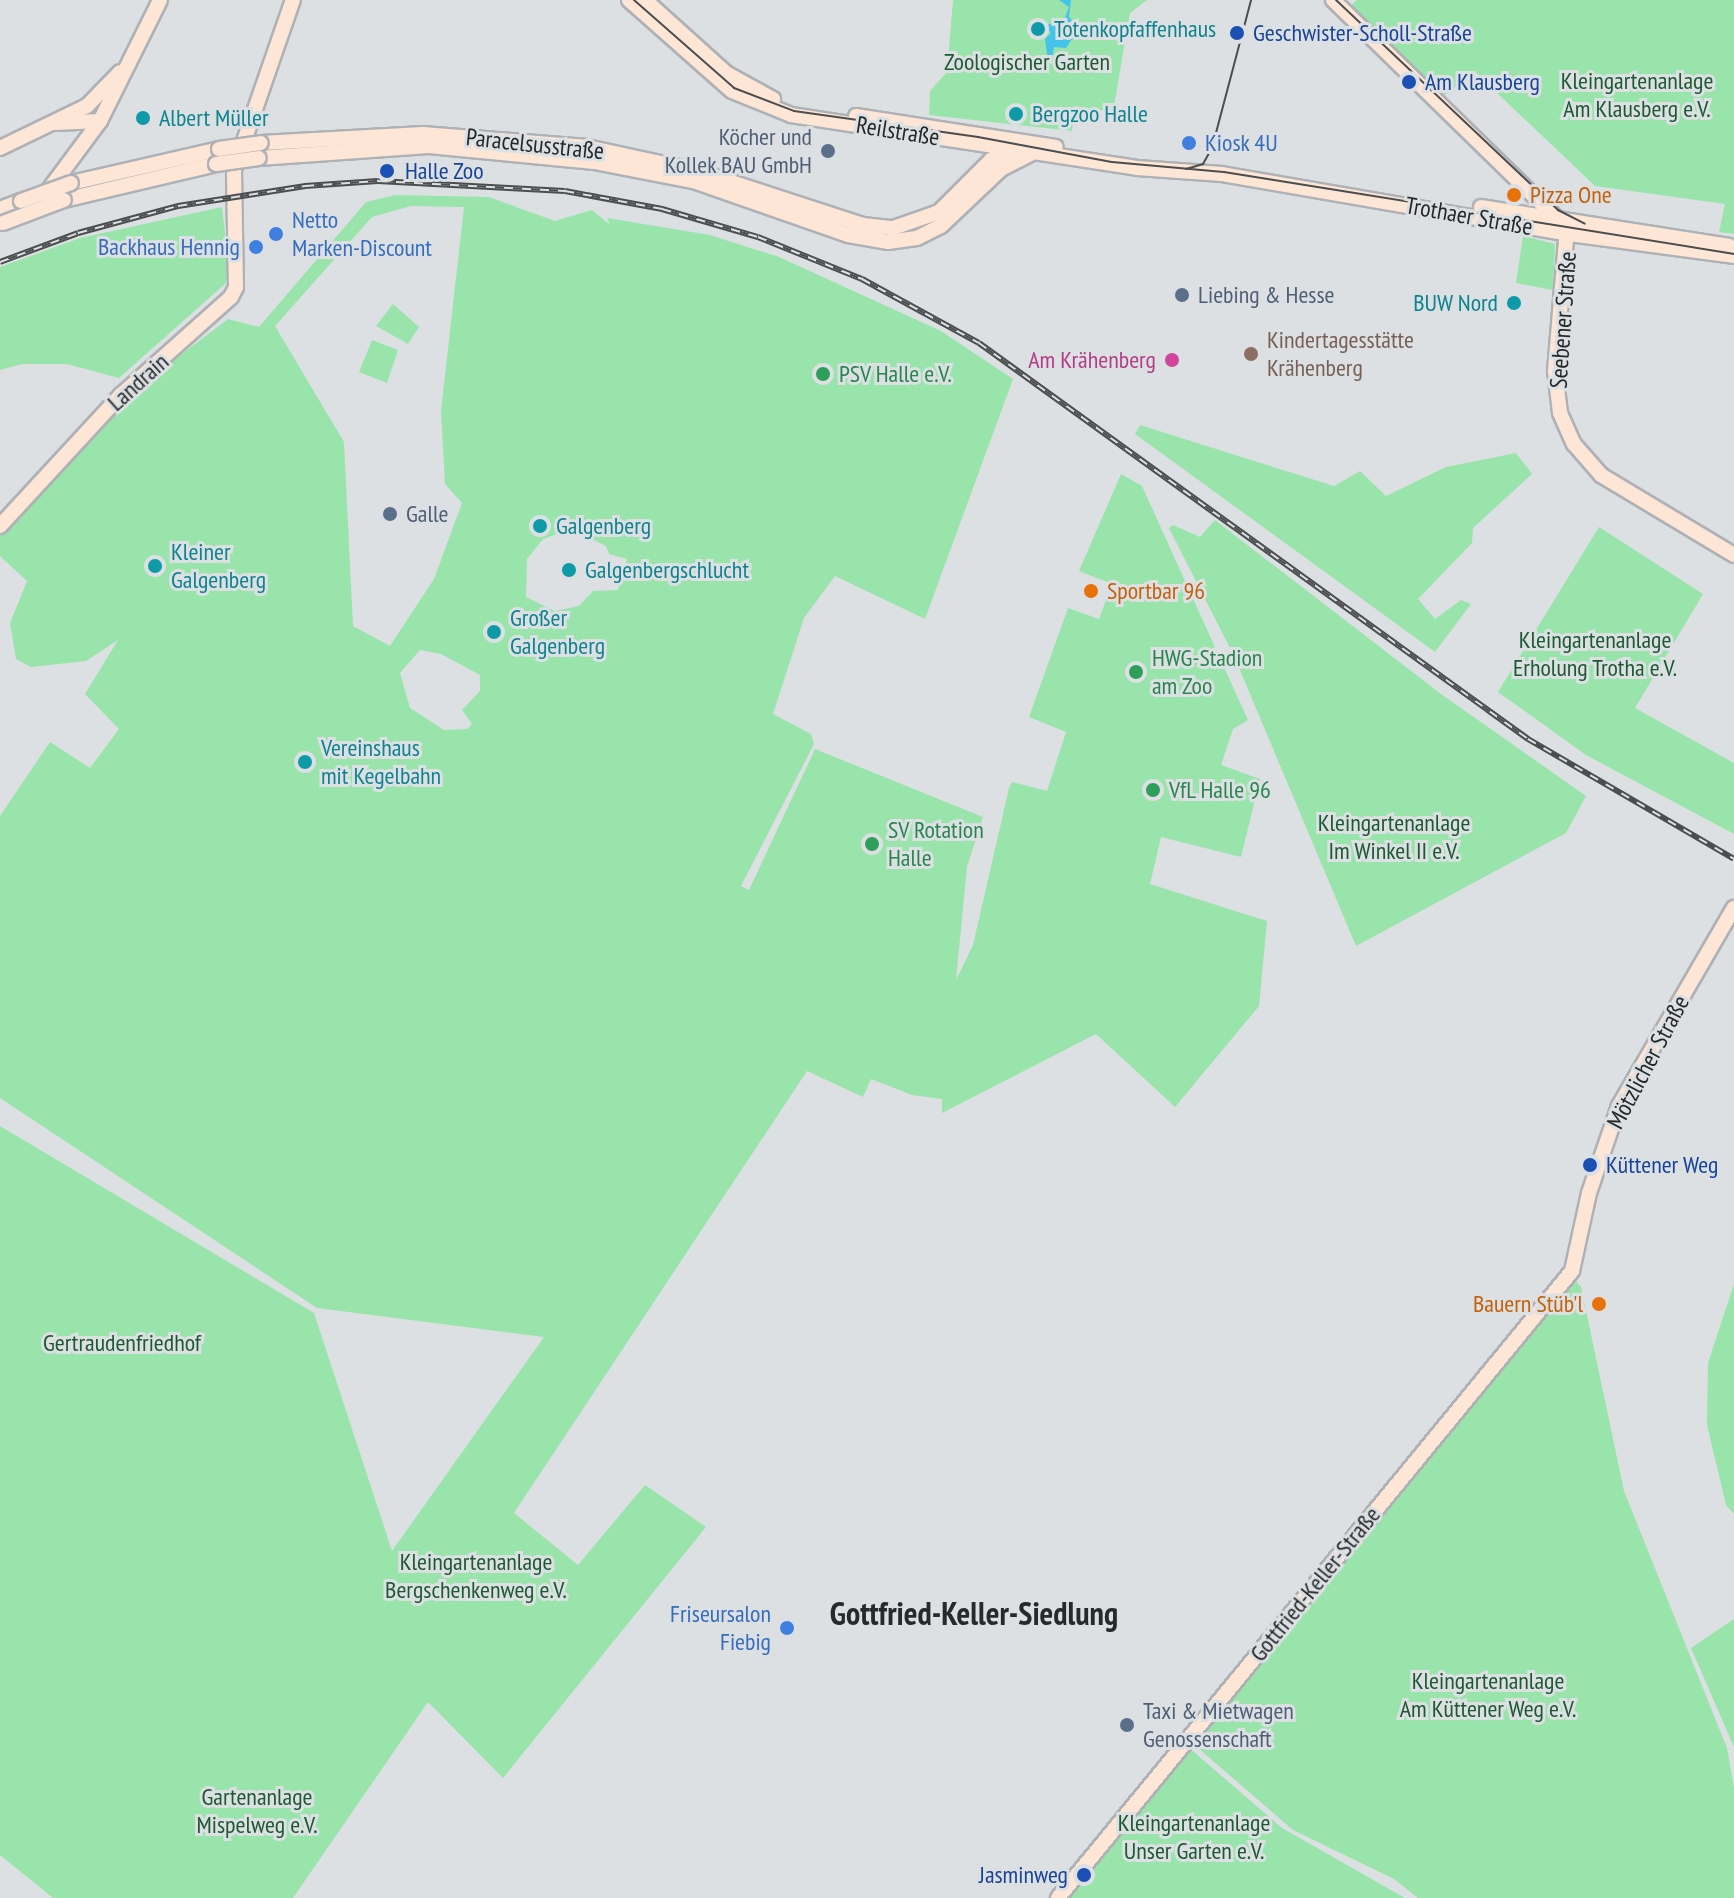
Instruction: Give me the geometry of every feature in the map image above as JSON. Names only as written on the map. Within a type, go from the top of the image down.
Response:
[{"type":"main road","points":[[1,222],[56,183],[100,121],[160,0]]},
{"type":"main road","name":"Landrain","points":[[0,526],[121,395],[227,304],[236,287],[234,170],[293,0]]},
{"type":"main road","name":"Reilstraße","points":[[629,0],[703,71],[762,105],[791,115],[1009,149]]},
{"type":"main road","name":"Reilstraße","points":[[645,0],[726,73],[795,107],[1037,148],[1205,168]]},
{"type":"main road","name":"Seebener Straße","points":[[1333,0],[1561,219],[1569,234],[1555,371],[1560,413],[1574,444],[1601,475],[1734,555]]},
{"type":"main road","points":[[0,148],[94,100],[135,53]]},
{"type":"main road","points":[[54,123],[100,121]]},
{"type":"main road","name":"Paracelsusstraße","points":[[1,222],[21,201],[71,183],[260,150],[423,134],[667,163],[883,228],[932,217],[979,171],[1009,149],[1037,148]]},
{"type":"main road","points":[[977,143],[979,171]]},
{"type":"main road","name":"Paracelsusstraße","points":[[533,148],[693,181],[848,235],[888,242],[917,238],[941,226],[1001,169],[1037,148]]},
{"type":"main road","name":"Paracelsusstraße","points":[[1,222],[64,200],[217,156]]},
{"type":"main road","name":"Trothaer Straße","points":[[1205,168],[1518,212],[1734,247]]},
{"type":"main road","name":"Trothaer Straße","points":[[1205,168],[1569,234],[1734,256]]},
{"type":"main road","points":[[1518,212],[1530,202],[1529,186]]},
{"type":"main road","name":"Mötzlicher Straße","points":[[1572,1271],[1589,1193],[1619,1106],[1734,908]]},
{"type":"main road","name":"Gottfried-Keller-Straße","points":[[1058,1898],[1572,1271]]},
{"type":"green space","name":"Zoologischer Garten","points":[[953,0],[1147,0],[1130,13],[1113,112],[1075,106],[1072,131],[929,115],[930,91],[947,72]]},
{"type":"green space","name":"Kleingartenanlage Am Klausberg e.V.","points":[[1357,0],[1734,0],[1734,234],[1719,232],[1725,204],[1595,186],[1475,72],[1445,95],[1350,6]]},
{"type":"green space","points":[[395,195],[489,197],[555,221],[592,210],[610,225],[607,218],[710,235],[779,257],[941,331],[1013,379],[925,619],[835,576],[804,618],[773,714],[811,734],[814,744],[741,886],[749,890],[815,749],[983,817],[967,867],[956,980],[973,945],[1009,788],[1012,782],[1047,791],[1066,732],[1029,717],[1068,608],[1099,619],[1112,584],[1079,571],[1121,474],[1142,486],[1248,720],[1233,729],[1221,765],[1260,779],[1241,857],[1161,837],[1150,884],[1267,921],[1259,1006],[1175,1107],[1096,1034],[942,1113],[942,1099],[912,1095],[871,1079],[863,1097],[807,1071],[514,1513],[578,1565],[645,1485],[706,1527],[503,1778],[428,1702],[293,1898],[53,1898],[0,1855],[0,1126],[314,1313],[392,1551],[544,1337],[317,1308],[0,1098],[0,816],[50,742],[90,768],[119,729],[85,694],[118,640],[86,661],[31,667],[16,659],[10,623],[27,581],[0,556],[0,531],[145,382],[228,319],[259,327],[366,202]],"holes":[[[411,206],[464,207],[441,411],[445,484],[462,503],[434,579],[390,646],[353,626],[344,442],[275,326],[372,217]],[[557,534],[588,537],[606,546],[609,554],[627,559],[618,590],[593,591],[579,606],[555,611],[526,597],[527,559],[543,539]],[[420,650],[441,654],[480,675],[480,691],[462,710],[472,724],[467,729],[444,730],[410,708],[400,673]]]},
{"type":"green space","points":[[222,207],[229,265],[226,283],[119,378],[67,364],[22,364],[0,370],[0,267],[80,238]]},
{"type":"green space","points":[[1523,236],[1555,244],[1553,290],[1516,283]]},
{"type":"green space","points":[[393,304],[419,327],[408,344],[376,326]]},
{"type":"green space","points":[[372,340],[398,350],[387,383],[359,372]]},
{"type":"green space","points":[[1140,425],[1334,486],[1360,471],[1386,496],[1446,467],[1516,453],[1532,474],[1473,528],[1472,543],[1418,599],[1435,619],[1461,600],[1471,604],[1435,652],[1135,434]]},
{"type":"green space","name":"Kleingartenanlage Im Winkel II e.V.","points":[[1215,520],[1441,694],[1586,796],[1566,833],[1356,946],[1234,656],[1169,528],[1173,525],[1200,537]]},
{"type":"green space","name":"Kleingartenanlage Erholung Trotha e.V.","points":[[1599,527],[1703,594],[1635,708],[1734,763],[1734,834],[1586,755],[1498,692]]},
{"type":"green space","name":"Kleingartenanlage Am Küttener Weg e.V.","points":[[1572,1276],[1581,1287],[1624,1491],[1727,1748],[1734,1787],[1734,1898],[1418,1898],[1394,1879],[1293,1830],[1191,1742]]},
{"type":"green space","points":[[1734,1284],[1734,1514],[1726,1505],[1707,1425],[1708,1363]]},
{"type":"green space","points":[[1734,1619],[1734,1747],[1691,1648]]},
{"type":"green space","name":"Kleingartenanlage Unser Garten e.V.","points":[[1187,1746],[1282,1828],[1405,1898],[1065,1898]]},
{"type":"water","points":[[1059,0],[1071,0],[1069,17],[1080,28],[1079,39],[1072,39],[1066,48],[1054,47],[1052,60],[1048,60],[1045,39],[1051,33],[1045,26],[1065,18],[1069,7]]},
{"type":"tram line","points":[[634,0],[734,88],[794,111],[978,137],[1112,162],[1224,172],[1734,254]]},
{"type":"tram line","points":[[1186,169],[1203,164],[1212,148],[1251,0]]},
{"type":"tram line","points":[[1336,0],[1558,210],[1585,224]]},
{"type":"railway","points":[[0,262],[78,233],[178,206],[305,186],[378,181],[565,191],[662,209],[758,237],[862,279],[979,343],[1528,739],[1734,859]]},
{"type":"place","name":"Totenkopfaffenhaus","points":[[1038,29]]},
{"type":"place","name":"Geschwister-Scholl-Straße","points":[[1237,33]]},
{"type":"place","name":"Am Klausberg","points":[[1409,82]]},
{"type":"place","name":"Bergzoo Halle","points":[[1016,114]]},
{"type":"place","name":"Albert Müller","points":[[143,118]]},
{"type":"place","name":"Kiosk 4U","points":[[1189,143]]},
{"type":"place","name":"Köcher und Kollek BAU GmbH","points":[[828,151]]},
{"type":"place","name":"Halle Zoo","points":[[387,171]]},
{"type":"place","name":"Pizza One","points":[[1514,195]]},
{"type":"place","name":"Netto Marken-Discount","points":[[276,234]]},
{"type":"place","name":"Backhaus Hennig","points":[[256,247]]},
{"type":"place","name":"Liebing & Hesse","points":[[1182,295]]},
{"type":"place","name":"BUW Nord","points":[[1514,303]]},
{"type":"place","name":"Kindertagesstätte Krähenberg","points":[[1251,354]]},
{"type":"place","name":"Am Krähenberg","points":[[1172,360]]},
{"type":"place","name":"PSV Halle e.V.","points":[[823,374]]},
{"type":"place","name":"Galle","points":[[390,514]]},
{"type":"place","name":"Galgenberg","points":[[540,526]]},
{"type":"place","name":"Kleiner Galgenberg","points":[[155,566]]},
{"type":"place","name":"Galgenbergschlucht","points":[[569,570]]},
{"type":"place","name":"Sportbar 96","points":[[1091,591]]},
{"type":"place","name":"Großer Galgenberg","points":[[494,632]]},
{"type":"place","name":"HWG-Stadion am Zoo","points":[[1136,672]]},
{"type":"place","name":"Vereinshaus mit Kegelbahn","points":[[305,762]]},
{"type":"place","name":"VfL Halle 96","points":[[1153,790]]},
{"type":"place","name":"SV Rotation Halle","points":[[872,844]]},
{"type":"place","name":"Küttener Weg","points":[[1590,1165]]},
{"type":"place","name":"Bauern Stüb'l","points":[[1599,1304]]},
{"type":"place","name":"Friseursalon Fiebig","points":[[787,1628]]},
{"type":"place","name":"Taxi & Mietwagen Genossenschaft","points":[[1127,1725]]},
{"type":"place","name":"Jasminweg","points":[[1084,1875]]},
{"type":"district","name":"Gottfried-Keller-Siedlung","points":[[974,1613]]},
{"type":"park label","name":"Gertraudenfriedhof","points":[[122,1343]]},
{"type":"park label","name":"Kleingartenanlage Bergschenkenweg e.V.","points":[[476,1576]]},
{"type":"park label","name":"Gartenanlage Mispelweg e.V.","points":[[257,1811]]}]
